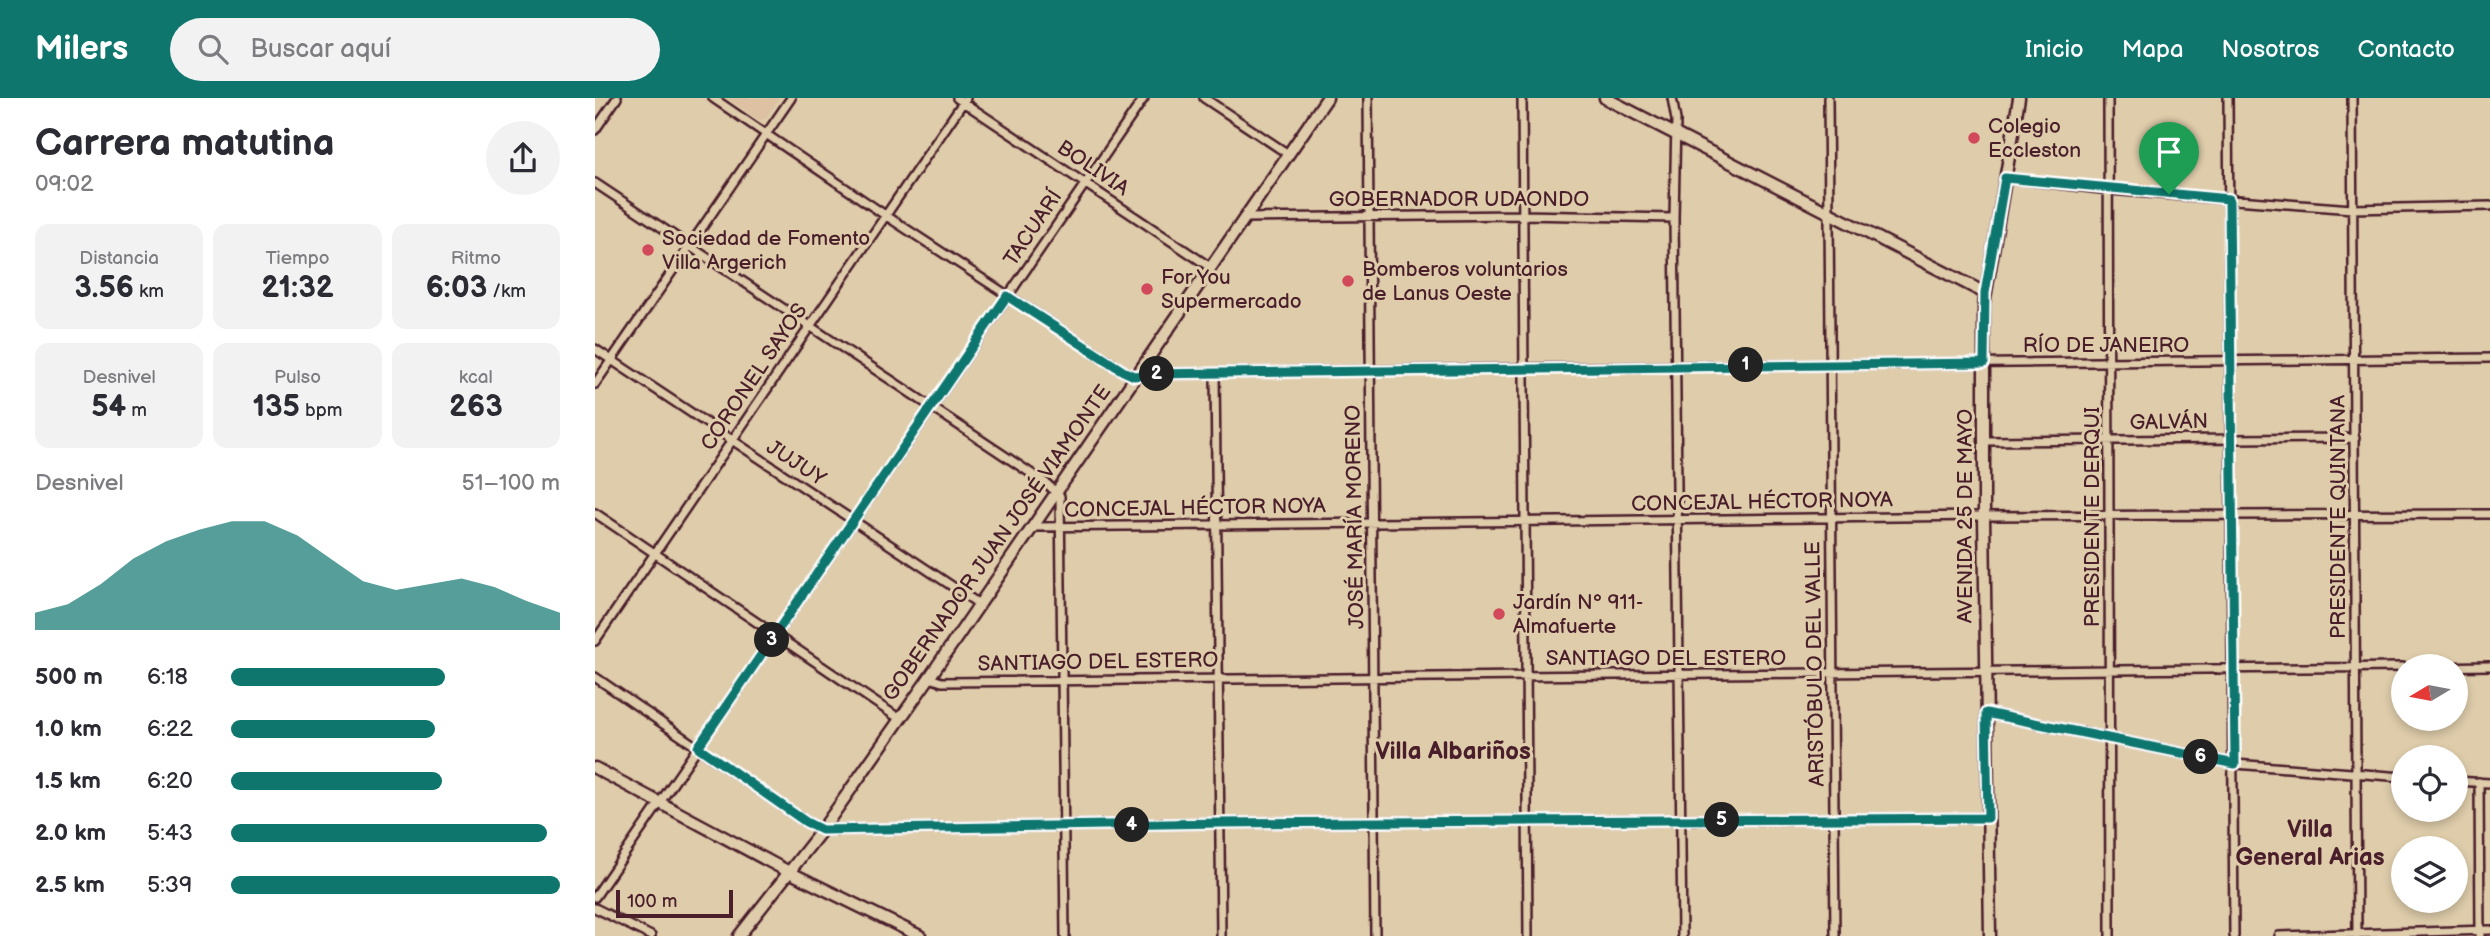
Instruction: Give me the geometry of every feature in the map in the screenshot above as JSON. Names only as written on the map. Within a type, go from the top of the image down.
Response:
[{"type":"street","points":[[595,130],[617,98]]},
{"type":"street","points":[[713,98],[1007,296],[1134,376]]},
{"type":"street","points":[[595,384],[791,98]]},
{"type":"street","name":"TACUARÍ","points":[[595,897],[1144,98]]},
{"type":"street","points":[[1204,98],[1288,154]]},
{"type":"street","name":"GOBERNADOR JUAN JOSÉ VIAMONTE","points":[[739,936],[822,830],[929,678],[1327,98]]},
{"type":"street","name":"JOSÉ MARÍA MORENO","points":[[1368,98],[1375,936]]},
{"type":"street","points":[[1522,98],[1528,936]]},
{"type":"street","points":[[1605,98],[1985,293]]},
{"type":"street","points":[[1672,98],[1676,120],[1675,366],[1682,936]]},
{"type":"street","name":"ARISTÓBULO DEL VALLE","points":[[1828,98],[1835,936]]},
{"type":"street","name":"AVENIDA 25 DE MAYO","points":[[1990,936],[1984,516],[1985,293],[2019,98]]},
{"type":"street","name":"PRESIDENTE DERQUI","points":[[2108,98],[2111,936]]},
{"type":"street","points":[[2228,98],[2235,764],[2234,936]]},
{"type":"street","name":"PRESIDENTE QUINTANA","points":[[2351,98],[2357,935]]},
{"type":"street","name":"BOLIVIA","points":[[962,99],[1210,267]]},
{"type":"street","name":"CORONEL SAYOS","points":[[595,641],[962,99]]},
{"type":"street","points":[[2005,178],[2109,190],[2353,209],[2490,206]]},
{"type":"street","name":"CONCEJAL HÉCTOR NOYA","points":[[595,183],[1056,491]]},
{"type":"street","name":"GOBERNADOR UDAONDO","points":[[1245,218],[1522,215],[1674,218]]},
{"type":"street","name":"JUJUY","points":[[595,349],[979,604]]},
{"type":"street","name":"RÍO DE JANEIRO","points":[[1134,376],[1523,368],[2490,358]]},
{"type":"street","points":[[1215,373],[1221,936]]},
{"type":"street","name":"GALVÁN","points":[[1984,441],[2355,438]]},
{"type":"street","points":[[1056,491],[1061,503],[1065,936]]},
{"type":"street","points":[[595,513],[899,719]]},
{"type":"street","name":"CONCEJAL HÉCTOR NOYA","points":[[1034,527],[1984,516],[2490,514]]},
{"type":"street","points":[[2468,666],[2490,666]]},
{"type":"street","name":"SANTIAGO DEL ESTERO","points":[[929,678],[942,682],[1219,677],[1833,674],[2391,667]]},
{"type":"street","points":[[595,677],[806,822],[822,830],[1221,823],[1988,818]]},
{"type":"street","points":[[1986,713],[2235,764],[2391,776]]},
{"type":"street","points":[[595,768],[789,872],[920,936]]},
{"type":"street","points":[[2468,782],[2490,783]]},
{"type":"street","points":[[2479,782],[2480,933]]},
{"type":"street","points":[[595,908],[652,936]]},
{"type":"street","points":[[2279,936],[2480,933],[2490,930]]},
{"type":"shaded area","points":[[727,98],[779,98],[765,119],[759,120]]},
{"type":"place","name":"Colegio Eccleston","points":[[1974,138]]},
{"type":"place","name":"Sociedad de Fomento Villa Argerich","points":[[648,250]]},
{"type":"place","name":"Bomberos voluntarios de Lanus Oeste","points":[[1348,281]]},
{"type":"place","name":"For You Supermercado","points":[[1147,289]]},
{"type":"place","name":"Jardín Nº 911- Almafuerte","points":[[1499,614]]},
{"type":"district","name":"Villa Albariños","points":[[1453,751]]},
{"type":"district","name":"Villa General Arias","points":[[2310,843]]},
{"type":"route","points":[[2005,178],[2169,194],[2229,199],[2235,764],[1986,713],[1988,818],[1221,823],[822,830],[806,822],[698,747],[1007,296],[1134,376],[1984,363],[1985,293],[2005,178]]}]
